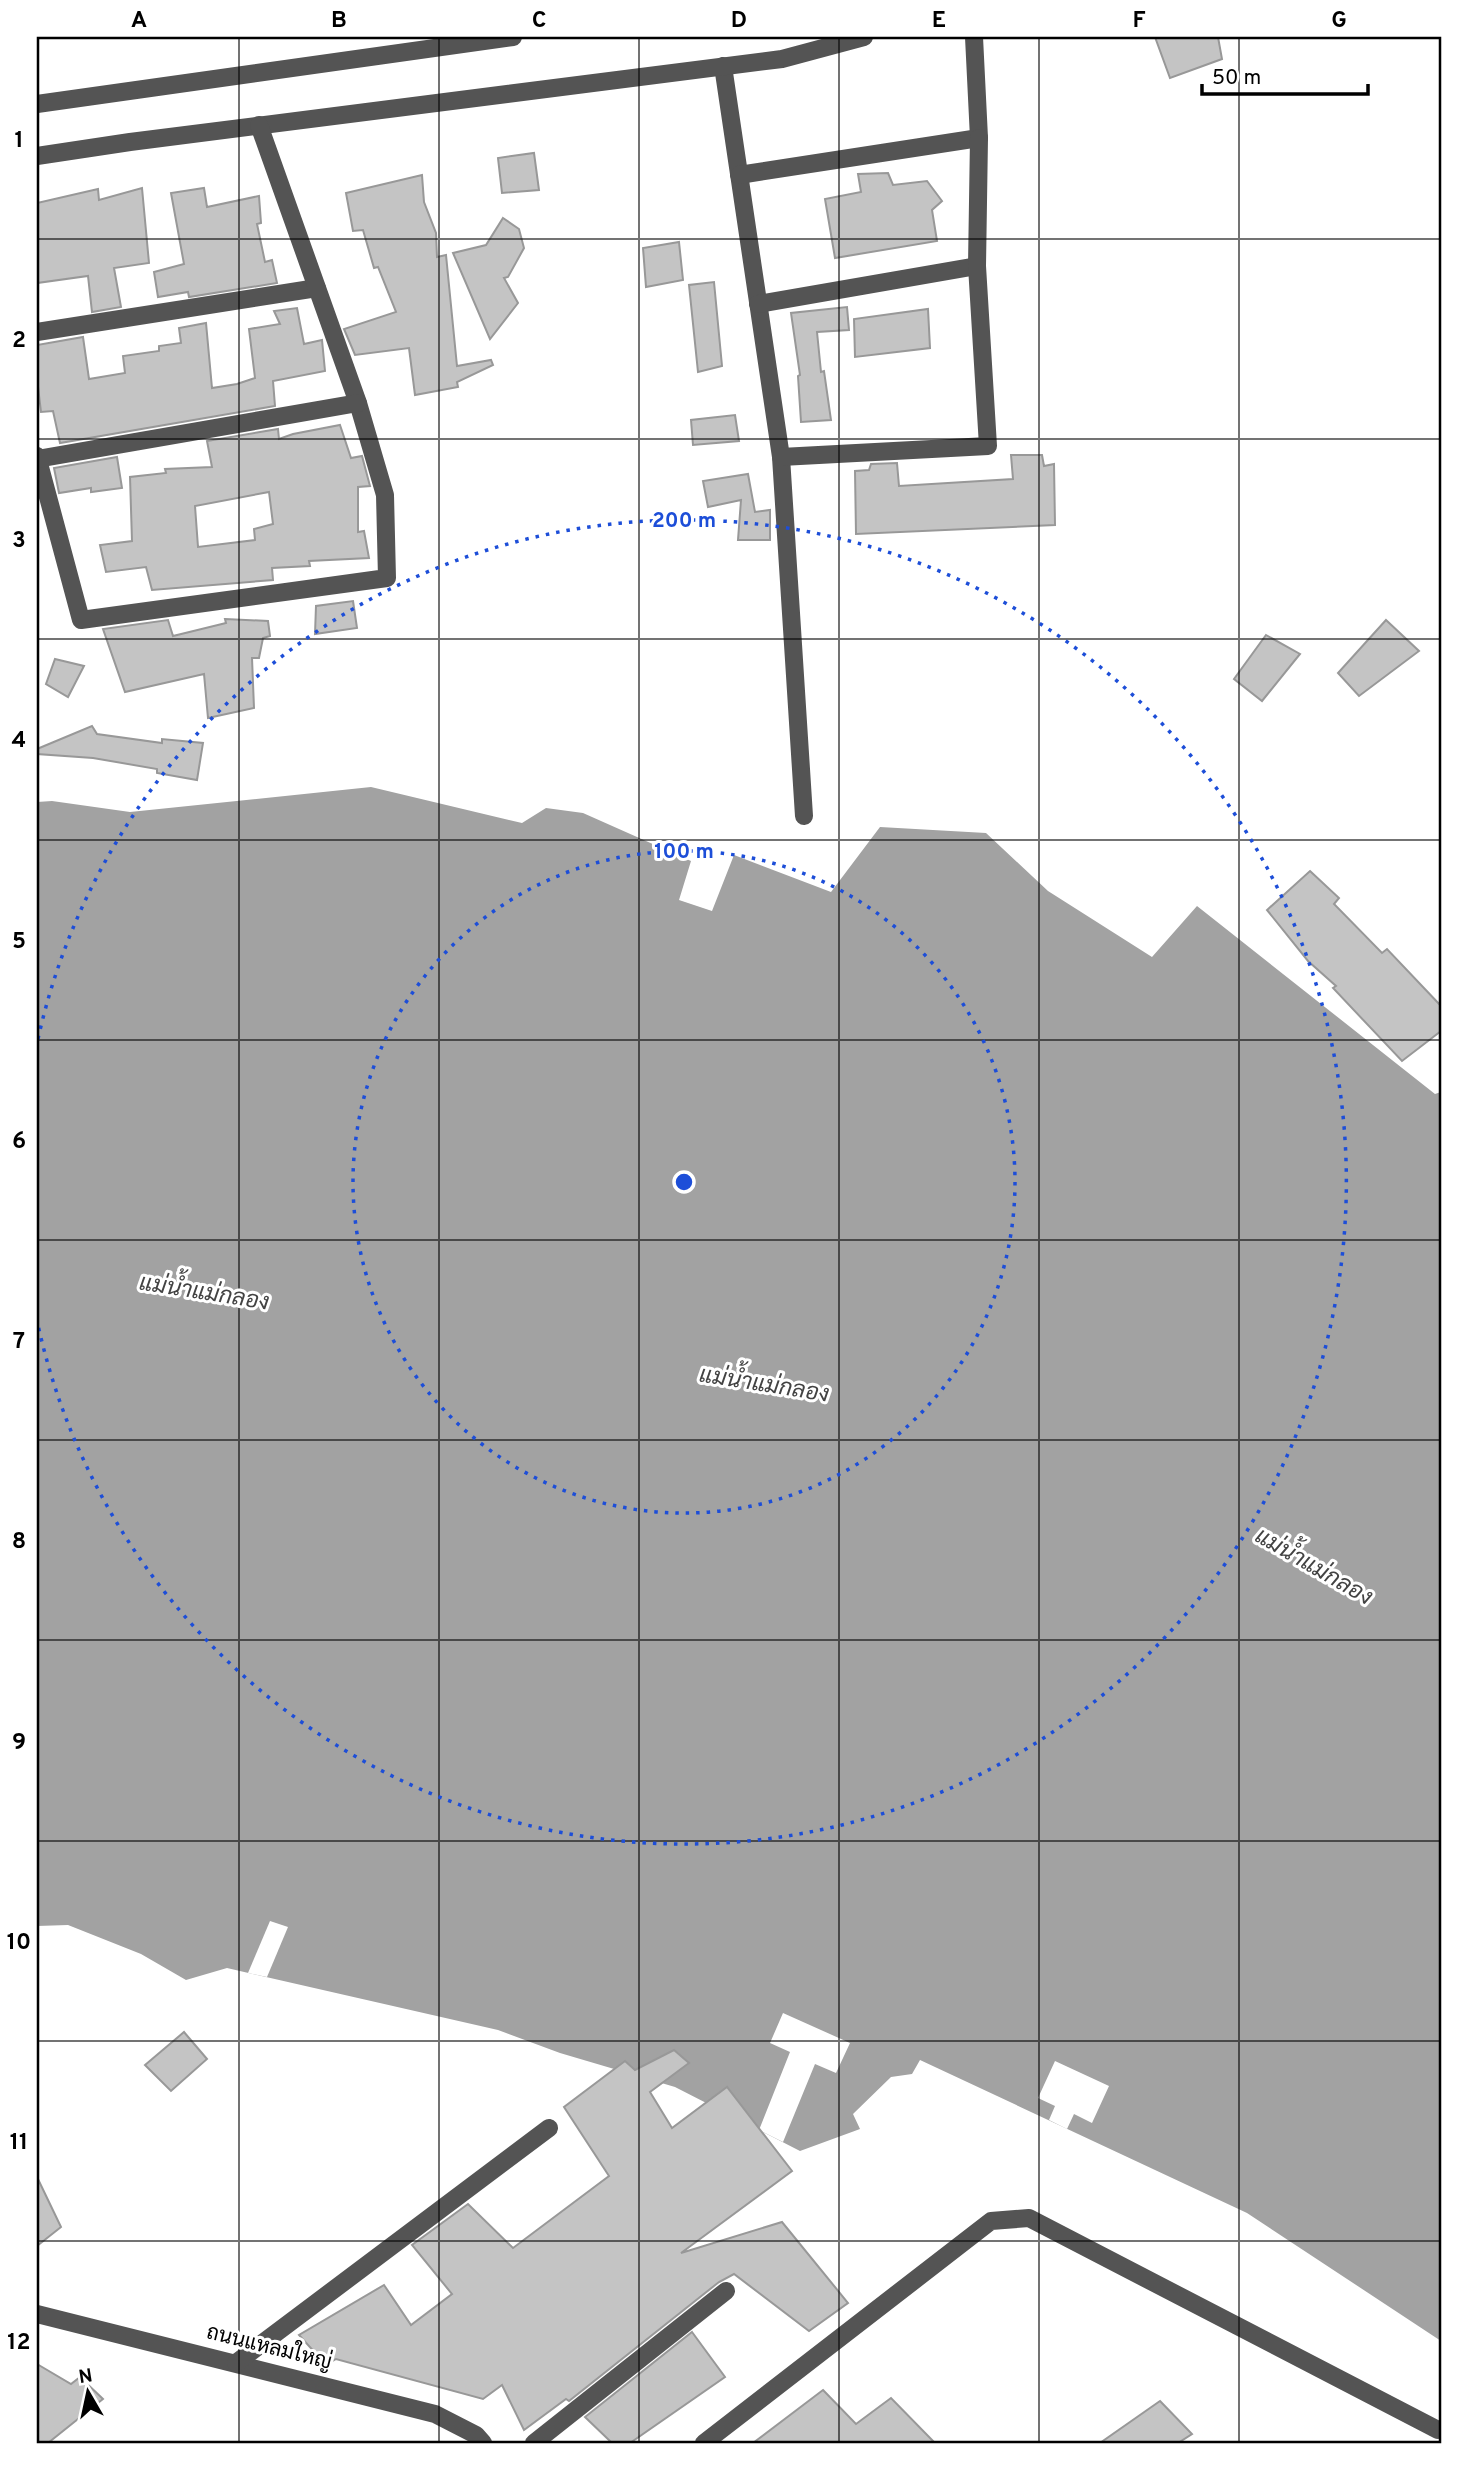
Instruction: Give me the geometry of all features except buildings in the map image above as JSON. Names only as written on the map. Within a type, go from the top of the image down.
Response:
[{"type":"street","points":[[37,104],[513,37]]},
{"type":"street","points":[[37,156],[782,59],[864,37]]},
{"type":"street","points":[[781,457],[988,446],[977,266],[979,138],[974,37]]},
{"type":"street","points":[[723,66],[781,457],[804,816]]},
{"type":"street","points":[[259,125],[358,403],[385,495],[387,578],[80,620],[37,458],[358,403]]},
{"type":"street","points":[[739,175],[979,138]]},
{"type":"street","points":[[758,304],[977,266]]},
{"type":"street","points":[[37,332],[317,288]]},
{"type":"street","points":[[236,2363],[549,2128]]},
{"type":"street","points":[[704,2443],[991,2221],[1029,2218],[1438,2430]]},
{"type":"street","points":[[534,2443],[726,2291]]},
{"type":"street","name":"ถนนแหลมใหญ่","points":[[37,2314],[435,2414],[476,2435],[482,2443]]},
{"type":"water","name":"แม่น้ำแม่กลอง","points":[[371,787],[522,823],[546,808],[583,813],[691,861],[679,900],[712,911],[734,855],[831,892],[880,827],[986,833],[1048,891],[1152,957],[1197,906],[1435,1094],[1441,1092],[1441,2341],[1247,2213],[920,2060],[912,2074],[891,2077],[853,2114],[860,2129],[800,2151],[675,2087],[560,2053],[498,2030],[227,1968],[186,1980],[141,1954],[68,1925],[37,1926],[37,802],[52,801],[130,812]]},
{"type":"pier","points":[[270,1921],[288,1927],[267,1977],[248,1973]]},
{"type":"pier","points":[[783,2013],[850,2043],[836,2073],[815,2064],[783,2142],[759,2130],[790,2052],[770,2043]]},
{"type":"pier","points":[[1055,2061],[1109,2086],[1092,2123],[1074,2114],[1067,2129],[1049,2120],[1055,2106],[1038,2098]]}]
